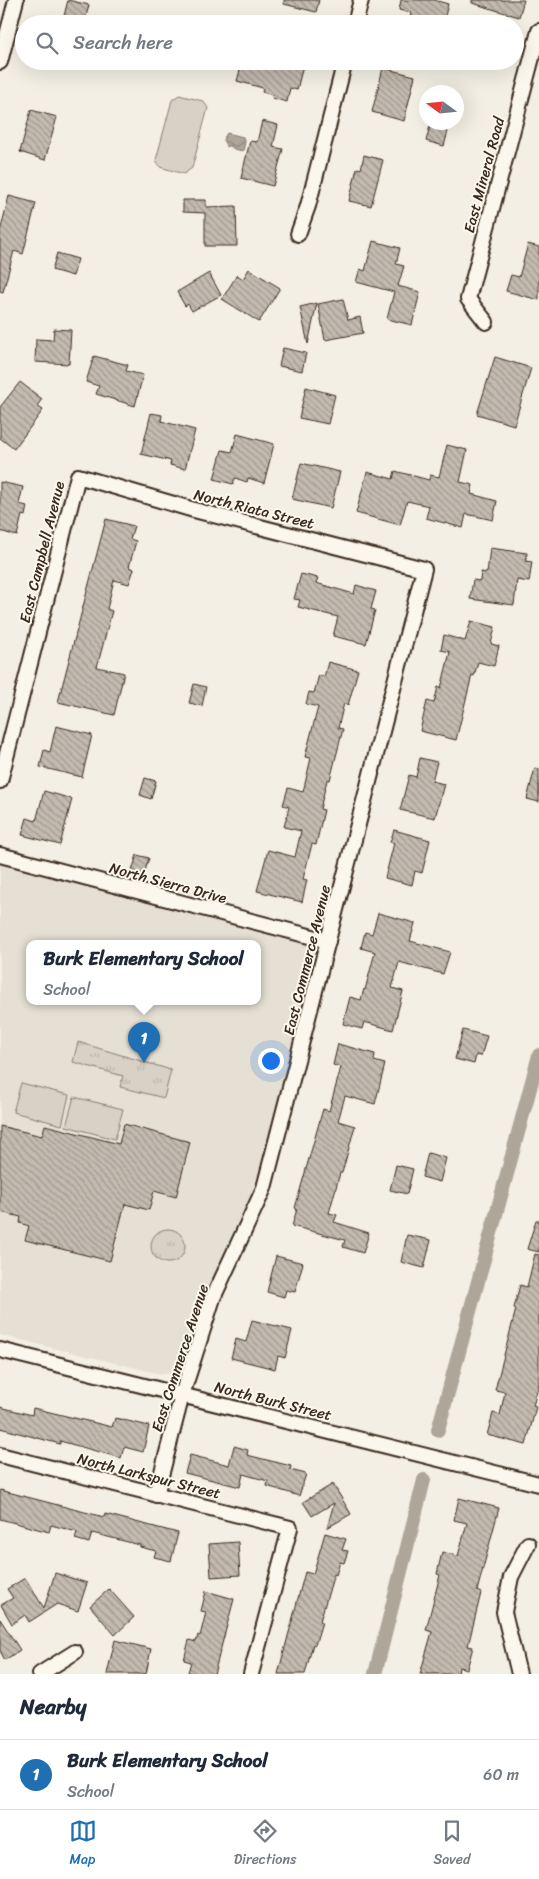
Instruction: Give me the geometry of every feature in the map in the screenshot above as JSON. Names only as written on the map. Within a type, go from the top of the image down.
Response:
[{"type":"street","points":[[0,62],[16,0]]},
{"type":"street","points":[[357,15],[361,0]]},
{"type":"street","name":"East Mineral Road","points":[[486,322],[468,299],[539,31]]},
{"type":"street","points":[[298,234],[308,206],[343,70]]},
{"type":"street","name":"North Riata Street","points":[[78,476],[194,510],[424,569]]},
{"type":"street","name":"East Campbell Avenue","points":[[0,781],[78,476]]},
{"type":"street","name":"East Commerce Avenue","points":[[156,1495],[182,1395],[213,1298],[264,1188],[424,569]]},
{"type":"street","name":"North Sierra Drive","points":[[0,855],[328,942]]},
{"type":"street","name":"North Burk Street","points":[[0,1350],[539,1484]]},
{"type":"street","name":"North Larkspur Street","points":[[0,1455],[290,1528],[251,1674]]},
{"type":"street","points":[[519,1674],[504,1612],[511,1577],[528,1544]]},
{"type":"street","points":[[40,1674],[75,1652]]},
{"type":"shaded area","points":[[0,863],[314,948],[315,958],[260,1168],[248,1206],[203,1300],[181,1365],[176,1371],[161,1374],[0,1335]]},
{"type":"green space","points":[[179,95],[203,101],[208,108],[192,168],[184,174],[160,167],[156,160],[172,100]]},
{"type":"green space","points":[[78,1042],[171,1070],[164,1098],[120,1087],[123,1076],[73,1062]]},
{"type":"green space","points":[[21,1083],[69,1095],[62,1125],[13,1112]]},
{"type":"green space","points":[[74,1097],[123,1109],[115,1139],[66,1126]]},
{"type":"green space","points":[[168,1229],[180,1234],[185,1246],[180,1258],[168,1263],[156,1258],[151,1246],[156,1234]]},
{"type":"water","points":[[227,133],[243,137],[245,142],[243,151],[234,149],[229,145],[227,147],[223,140]]},
{"type":"building","points":[[68,0],[89,5],[86,15],[64,15]]},
{"type":"building","points":[[284,0],[319,0],[316,12],[284,4]]},
{"type":"building","points":[[401,0],[434,0],[448,4],[445,15],[411,15],[411,13],[399,10]]},
{"type":"building","points":[[472,0],[524,0],[520,15],[512,15],[472,3]]},
{"type":"building","points":[[240,70],[302,70],[297,90],[290,88],[287,102],[272,98],[273,95],[262,92],[263,88],[237,81]]},
{"type":"building","points":[[382,70],[391,70],[415,76],[404,121],[372,112]]},
{"type":"building","points":[[31,110],[57,117],[45,160],[20,152]]},
{"type":"building","points":[[262,121],[278,125],[273,147],[283,149],[273,186],[241,178],[250,141],[257,142]]},
{"type":"building","points":[[429,130],[448,131],[444,146],[426,141]]},
{"type":"building","points":[[364,155],[383,160],[371,206],[349,201],[357,168],[361,169]]},
{"type":"building","points":[[9,196],[36,203],[23,254],[14,251],[3,292],[0,291],[0,232]]},
{"type":"building","points":[[183,200],[206,200],[206,207],[236,206],[237,246],[205,246],[205,213],[183,212]]},
{"type":"building","points":[[373,241],[400,248],[396,264],[404,266],[398,286],[420,292],[412,325],[387,319],[394,292],[356,282],[360,269],[365,271]]},
{"type":"building","points":[[528,244],[539,247],[539,300],[506,291],[511,275],[519,277]]},
{"type":"building","points":[[57,253],[78,259],[73,276],[52,270]]},
{"type":"building","points":[[249,269],[280,288],[259,322],[222,299],[237,275],[243,279]]},
{"type":"building","points":[[209,273],[221,295],[192,311],[188,304],[185,306],[177,292]]},
{"type":"building","points":[[343,299],[348,320],[360,317],[363,333],[325,340],[318,304]]},
{"type":"building","points":[[317,303],[308,344],[300,307]]},
{"type":"building","points":[[54,329],[71,330],[69,364],[35,362],[36,339],[53,340]]},
{"type":"building","points":[[283,348],[306,353],[302,371],[279,366]]},
{"type":"building","points":[[94,356],[128,365],[126,371],[143,375],[135,406],[96,394],[99,386],[86,382]]},
{"type":"building","points":[[495,357],[531,368],[514,425],[477,414]]},
{"type":"building","points":[[20,382],[42,399],[37,406],[43,410],[14,449],[0,438],[0,407]]},
{"type":"building","points":[[306,387],[335,395],[328,424],[299,418]]},
{"type":"building","points":[[151,413],[162,415],[161,421],[195,430],[185,469],[170,465],[171,461],[141,454]]},
{"type":"building","points":[[237,434],[274,444],[264,483],[248,478],[247,482],[235,478],[233,484],[214,479],[222,450],[232,452]]},
{"type":"building","points":[[447,445],[467,450],[460,482],[473,485],[471,494],[497,501],[493,520],[466,514],[463,528],[426,518],[429,506],[407,501],[400,525],[356,513],[367,472],[393,479],[395,471],[429,480],[430,475],[439,477]]},
{"type":"building","points":[[301,463],[340,472],[331,508],[292,499]]},
{"type":"building","points":[[0,482],[23,487],[19,504],[27,506],[25,516],[22,515],[17,536],[0,531]]},
{"type":"building","points":[[106,519],[134,526],[130,539],[136,541],[129,567],[134,569],[129,584],[114,580],[107,609],[112,611],[97,667],[124,673],[114,715],[58,702]]},
{"type":"building","points":[[490,548],[527,553],[526,561],[532,562],[529,582],[517,580],[514,605],[470,599],[473,580],[480,581],[481,572],[487,573]]},
{"type":"building","points":[[301,574],[318,578],[316,583],[354,594],[356,585],[376,591],[371,609],[375,610],[366,644],[333,636],[338,617],[298,607],[300,600],[294,599]]},
{"type":"building","points":[[471,621],[495,627],[491,644],[499,646],[494,666],[478,662],[474,676],[472,675],[456,740],[420,731],[427,701],[434,703],[438,687],[441,688],[450,652],[441,650],[444,635],[465,641]]},
{"type":"building","points":[[328,662],[358,670],[348,705],[344,703],[338,728],[343,729],[330,780],[327,780],[320,809],[324,810],[316,845],[312,844],[303,879],[307,880],[302,902],[257,891],[268,850],[295,857],[301,831],[284,827],[289,807],[283,805],[288,788],[303,792],[311,758],[305,757],[318,707],[306,704],[309,692],[314,693],[319,675],[324,677]]},
{"type":"building","points":[[194,684],[206,687],[202,706],[189,703]]},
{"type":"building","points":[[56,726],[92,735],[82,777],[40,767],[44,750],[50,752]]},
{"type":"building","points":[[420,758],[437,762],[432,781],[444,784],[435,818],[400,810],[409,775],[416,777]]},
{"type":"building","points":[[535,768],[539,769],[539,802],[527,799]]},
{"type":"building","points":[[145,778],[156,781],[151,799],[140,795]]},
{"type":"building","points":[[44,791],[72,799],[60,845],[22,835],[27,818],[36,821]]},
{"type":"building","points":[[394,830],[430,840],[422,873],[415,871],[412,885],[385,878],[394,843],[390,842]]},
{"type":"building","points":[[137,855],[149,858],[144,874],[132,871]]},
{"type":"building","points":[[378,913],[415,923],[410,941],[450,952],[443,974],[399,962],[392,988],[403,991],[393,1030],[364,1022],[362,1029],[343,1024],[350,997],[361,1000],[365,990],[375,952],[361,948],[365,932],[372,934]]},
{"type":"building","points":[[463,1030],[487,1036],[481,1056],[476,1055],[474,1064],[455,1059]]},
{"type":"building","points":[[338,1044],[375,1054],[374,1061],[385,1064],[375,1104],[345,1096],[338,1121],[355,1126],[329,1213],[337,1215],[334,1222],[369,1233],[363,1253],[343,1247],[345,1240],[292,1226],[297,1209],[295,1208],[323,1109],[329,1111],[341,1067],[333,1065]]},
{"type":"building","points":[[124,1124],[190,1142],[176,1197],[154,1191],[149,1210],[125,1204],[110,1261],[25,1240],[29,1226],[20,1223],[21,1217],[0,1212],[0,1126],[42,1136],[45,1125],[119,1144]]},
{"type":"building","points":[[428,1153],[446,1158],[440,1182],[422,1177]]},
{"type":"building","points":[[396,1165],[413,1169],[407,1194],[390,1190]]},
{"type":"building","points":[[536,1220],[539,1220],[539,1252],[527,1249]]},
{"type":"building","points":[[407,1235],[431,1240],[424,1268],[401,1262]]},
{"type":"building","points":[[535,1254],[539,1255],[539,1384],[533,1406],[536,1407],[526,1445],[487,1435],[493,1413],[500,1415],[505,1392],[495,1390],[516,1309],[514,1308],[520,1285],[527,1287]]},
{"type":"building","points":[[276,1256],[303,1263],[295,1292],[286,1290],[284,1297],[267,1292]]},
{"type":"building","points":[[252,1320],[292,1330],[285,1358],[278,1356],[275,1369],[231,1358],[236,1339],[246,1342]]},
{"type":"building","points":[[0,1407],[32,1415],[33,1408],[112,1427],[115,1418],[149,1426],[143,1452],[124,1447],[121,1458],[60,1441],[60,1444],[0,1428]]},
{"type":"building","points":[[234,1446],[248,1450],[247,1455],[291,1466],[290,1470],[306,1474],[299,1496],[267,1486],[268,1481],[243,1474],[240,1487],[185,1473],[190,1455],[229,1465]]},
{"type":"building","points":[[333,1484],[351,1514],[327,1528],[334,1503],[312,1516],[303,1502]]},
{"type":"building","points":[[0,1490],[104,1517],[105,1514],[178,1533],[171,1561],[154,1557],[156,1551],[140,1547],[140,1545],[92,1533],[89,1543],[75,1539],[77,1532],[51,1525],[49,1532],[0,1519]]},
{"type":"building","points":[[459,1498],[499,1508],[477,1591],[481,1593],[468,1646],[473,1647],[467,1669],[459,1667],[458,1674],[420,1674],[432,1632],[426,1630],[440,1575],[437,1574],[442,1552],[458,1556],[467,1523],[454,1520]]},
{"type":"building","points":[[325,1533],[346,1539],[342,1550],[348,1551],[344,1563],[340,1562],[336,1575],[334,1574],[320,1621],[322,1622],[315,1645],[313,1644],[305,1674],[278,1674],[305,1572],[313,1574]]},
{"type":"building","points":[[238,1542],[240,1575],[211,1577],[209,1544]]},
{"type":"building","points":[[55,1573],[87,1583],[78,1611],[57,1604],[29,1622],[25,1615],[12,1624],[1,1605],[13,1598],[7,1589],[25,1578],[44,1608]]},
{"type":"building","points":[[109,1589],[134,1617],[115,1635],[90,1606]]},
{"type":"building","points":[[206,1591],[234,1599],[214,1674],[195,1674],[188,1672],[191,1662],[184,1660],[189,1640],[196,1642],[198,1635],[200,1636],[206,1612],[201,1611]]},
{"type":"building","points":[[0,1619],[20,1650],[5,1660],[0,1651]]},
{"type":"building","points":[[115,1640],[151,1649],[146,1674],[107,1674]]},
{"type":"waterway","points":[[438,1430],[539,1055]]},
{"type":"waterway","points":[[375,1674],[424,1480]]},
{"type":"place","name":"Burk Elementary School","points":[[144,1063]]}]
